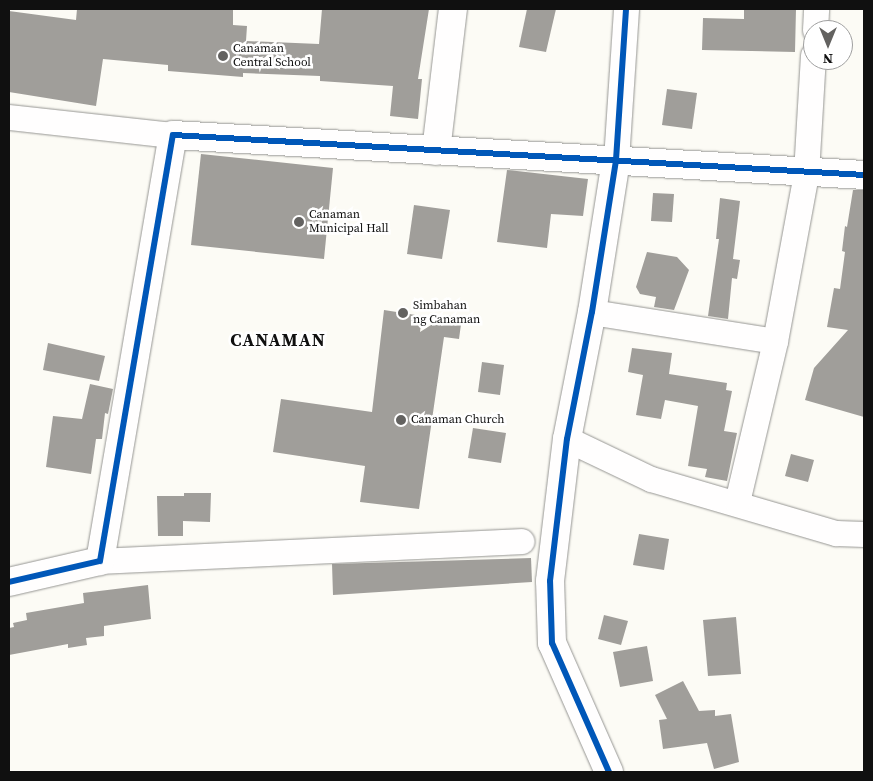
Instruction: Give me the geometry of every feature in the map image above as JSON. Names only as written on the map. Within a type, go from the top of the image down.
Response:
[{"type":"street","points":[[436,151],[453,9]]},
{"type":"street","points":[[609,772],[552,644],[551,556],[567,439],[592,312],[616,160],[626,9]]},
{"type":"street","points":[[737,502],[775,341],[806,173],[812,70]]},
{"type":"street","points":[[9,117],[173,134],[864,175]]},
{"type":"street","points":[[100,561],[173,134]]},
{"type":"street","points":[[592,312],[775,341]]},
{"type":"street","points":[[567,439],[650,478],[836,532],[864,534]]},
{"type":"street","points":[[9,582],[100,561],[522,541]]},
{"type":"building","points":[[77,9],[233,9],[233,25],[247,26],[246,41],[319,44],[322,9],[429,9],[418,79],[422,79],[418,119],[390,116],[393,86],[320,81],[320,76],[243,73],[243,77],[168,71],[168,65],[103,59],[96,106],[9,92],[9,11],[76,20]]},
{"type":"building","points":[[527,9],[556,9],[546,52],[519,47]]},
{"type":"building","points":[[744,9],[796,9],[795,52],[702,50],[703,18],[744,19]]},
{"type":"building","points":[[667,89],[697,93],[692,129],[662,125]]},
{"type":"building","points":[[201,154],[333,168],[324,259],[191,245]]},
{"type":"building","points":[[507,170],[588,179],[583,216],[551,214],[547,248],[497,242]]},
{"type":"building","points":[[853,190],[864,190],[864,417],[805,400],[814,368],[848,330],[827,327],[834,288],[840,289],[845,252],[842,251],[845,226],[847,227]]},
{"type":"building","points":[[653,193],[674,194],[672,222],[651,221]]},
{"type":"building","points":[[720,198],[740,201],[733,259],[740,260],[737,279],[732,278],[728,319],[708,316],[719,239],[716,239]]},
{"type":"building","points":[[414,205],[450,210],[442,259],[407,254]]},
{"type":"building","points":[[647,252],[677,257],[689,270],[674,310],[654,307],[656,297],[640,294],[636,287]]},
{"type":"building","name":"Canaman Church","points":[[384,310],[422,316],[420,332],[447,315],[462,317],[459,339],[444,337],[419,509],[360,502],[365,466],[273,452],[281,399],[372,412]]},
{"type":"building","points":[[48,343],[105,356],[99,381],[43,370]]},
{"type":"building","points":[[632,348],[672,353],[669,374],[727,383],[726,390],[732,391],[724,431],[737,433],[727,481],[705,477],[707,469],[688,466],[698,406],[665,400],[661,419],[636,415],[643,375],[628,372]]},
{"type":"building","points":[[482,362],[504,365],[500,395],[478,392]]},
{"type":"building","points":[[90,384],[113,389],[108,414],[105,413],[102,439],[96,439],[91,474],[46,467],[53,416],[82,419]]},
{"type":"building","points":[[473,428],[506,433],[501,463],[468,458]]},
{"type":"building","points":[[791,454],[814,460],[808,482],[785,476]]},
{"type":"building","points":[[184,493],[211,493],[210,522],[183,521],[183,536],[158,536],[157,496],[184,496]]},
{"type":"building","points":[[639,534],[669,539],[664,570],[633,565]]},
{"type":"building","points":[[531,558],[532,582],[333,595],[332,564]]},
{"type":"building","points":[[148,585],[151,619],[104,626],[104,636],[86,638],[87,645],[68,648],[68,644],[9,655],[9,628],[14,627],[13,623],[27,620],[26,613],[84,603],[83,593]]},
{"type":"building","points":[[604,615],[628,621],[621,645],[598,639]]},
{"type":"building","points":[[736,617],[741,674],[708,676],[703,620]]},
{"type":"building","points":[[647,646],[653,681],[620,687],[613,652]]},
{"type":"building","points":[[683,681],[699,711],[715,710],[715,716],[731,714],[739,762],[714,769],[707,743],[663,749],[659,720],[667,719],[655,695]]},
{"type":"cycle path","points":[[609,772],[552,643],[550,581],[567,439],[592,312],[616,160],[626,9]]},
{"type":"cycle path","points":[[9,582],[100,561],[173,135],[864,175]]},
{"type":"place","name":"Canaman Central School","points":[[223,56]]},
{"type":"place","name":"Canaman Municipal Hall","points":[[299,222]]},
{"type":"place","name":"Simbahan ng Canaman","points":[[403,313]]},
{"type":"place","name":"Canaman Church","points":[[401,420]]},
{"type":"district","name":"CANAMAN","points":[[278,340]]}]
